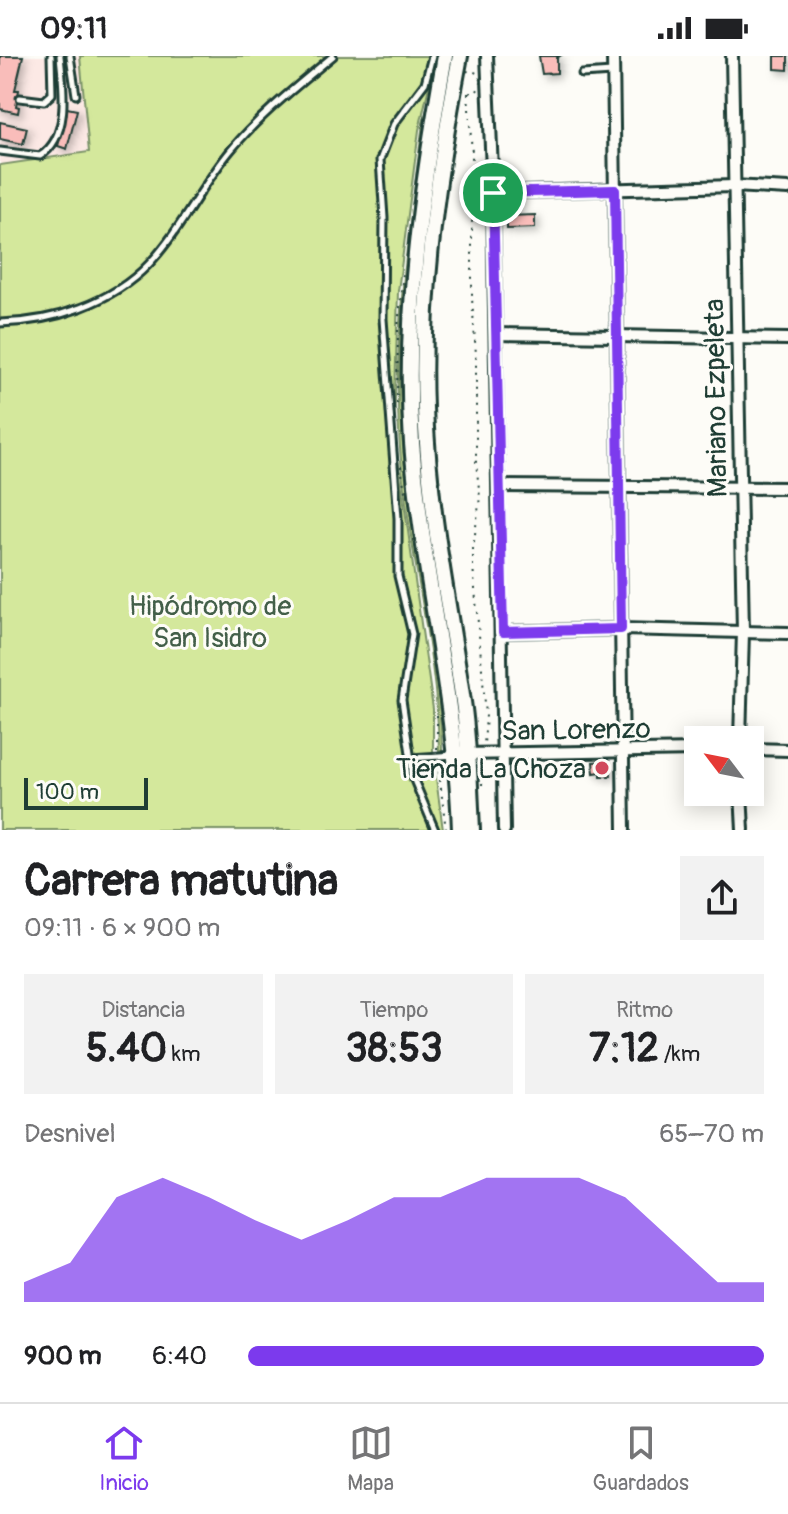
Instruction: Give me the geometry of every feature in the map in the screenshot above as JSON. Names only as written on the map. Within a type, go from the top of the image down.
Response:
[{"type":"main road","points":[[445,56],[426,165],[413,291],[411,404],[425,545],[469,755],[460,830]]},
{"type":"main road","points":[[460,56],[430,257],[425,407],[431,484],[469,755],[472,830]]},
{"type":"street","points":[[487,56],[503,632],[504,830]]},
{"type":"street","points":[[613,56],[624,830]]},
{"type":"street","name":"Mariano Ezpeleta","points":[[732,56],[743,632],[740,726]]},
{"type":"street","points":[[493,193],[734,186],[788,189]]},
{"type":"street","points":[[496,334],[788,339]]},
{"type":"street","points":[[499,486],[788,488]]},
{"type":"street","points":[[503,632],[621,629],[788,633]]},
{"type":"street","points":[[764,749],[788,750]]},
{"type":"street","name":"San Lorenzo","points":[[469,755],[684,750]]},
{"type":"street","points":[[742,806],[743,830]]},
{"type":"lane","points":[[20,98],[38,101],[48,99],[52,94],[51,56]]},
{"type":"lane","points":[[0,151],[40,156],[51,146],[65,101],[60,56]]},
{"type":"lane","points":[[70,56],[76,95]]},
{"type":"lane","points":[[0,323],[42,319],[83,307],[119,290],[148,265],[239,141],[267,111],[333,56]]},
{"type":"lane","points":[[432,56],[425,83],[394,124],[380,160],[384,218],[383,319],[398,518],[398,576],[412,634],[402,700],[414,780],[435,830]]},
{"type":"lane","points":[[582,74],[613,72]]},
{"type":"lane","points":[[411,758],[469,755]]},
{"type":"path","points":[[468,93],[476,92],[481,87],[480,76],[474,71],[466,72],[460,80],[460,87],[468,93],[472,154],[472,298],[476,355],[476,463],[480,497],[473,549],[486,715],[469,755],[482,787]]},
{"type":"shaded area","points":[[0,56],[80,56],[90,152],[0,165]]},
{"type":"green space","name":"Hipódromo de San Isidro","points":[[80,56],[436,56],[419,130],[398,291],[394,431],[433,709],[433,756],[443,830],[0,830],[0,165],[89,152]]},
{"type":"green space","points":[[427,109],[420,165],[405,270],[423,123]]},
{"type":"green space","points":[[403,285],[400,382],[405,470],[435,669],[442,750],[439,750],[433,670],[402,471],[398,392]]},
{"type":"building","points":[[0,56],[23,56],[15,90],[19,90],[18,113],[0,109]]},
{"type":"building","points":[[539,56],[560,56],[557,58],[557,73],[542,74]]},
{"type":"building","points":[[775,56],[788,56],[788,70],[775,69]]},
{"type":"building","points":[[67,108],[77,110],[67,149],[58,146]]},
{"type":"building","points":[[0,122],[27,128],[23,144],[0,139]]},
{"type":"building","points":[[535,215],[535,228],[507,229],[507,216]]},
{"type":"building","name":"Tienda La Choza","points":[[607,761],[611,776],[594,773],[593,762]]},
{"type":"place","name":"Tienda La Choza","points":[[602,768]]},
{"type":"route","points":[[615,190],[621,629],[503,632],[493,193],[615,190]]}]
